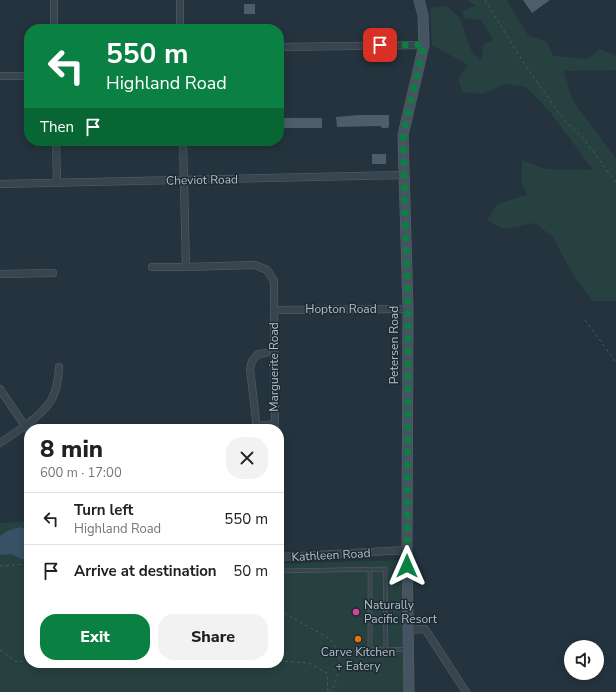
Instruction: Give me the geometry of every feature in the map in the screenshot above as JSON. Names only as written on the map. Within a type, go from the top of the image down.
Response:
[{"type":"street","points":[[54,0],[54,24]]},
{"type":"street","points":[[180,0],[180,24]]},
{"type":"street","name":"Petersen Road","points":[[409,692],[407,550],[408,309],[403,135],[424,45],[423,15],[419,0]]},
{"type":"street","points":[[284,47],[424,45]]},
{"type":"street","points":[[0,76],[24,76]]},
{"type":"street","points":[[56,146],[57,182]]},
{"type":"street","points":[[183,146],[186,267]]},
{"type":"street","name":"Cheviot Road","points":[[0,184],[404,175]]},
{"type":"street","name":"Marguerite Road","points":[[152,267],[255,265],[267,270],[274,281],[275,424]]},
{"type":"street","points":[[0,274],[52,273]]},
{"type":"street","name":"Hopton Road","points":[[274,310],[408,309]]},
{"type":"street","name":"Marguerite Road","points":[[256,424],[250,369],[252,361],[258,354],[266,353]]},
{"type":"street","points":[[31,424],[41,414],[53,397],[59,383],[60,367]]},
{"type":"street","points":[[0,389],[24,424]]},
{"type":"street","points":[[0,443],[24,430]]},
{"type":"street","name":"Kathleen Road","points":[[284,557],[407,550]]},
{"type":"street","points":[[408,630],[425,629],[466,692]]},
{"type":"lane","points":[[370,569],[370,649],[408,649]]},
{"type":"lane","points":[[284,571],[385,569],[386,650]]},
{"type":"path","points":[[485,0],[524,65],[564,120],[584,139],[616,184]]},
{"type":"path","points":[[585,320],[616,362]]},
{"type":"path","points":[[0,566],[24,564]]},
{"type":"path","points":[[284,613],[330,639],[339,650],[340,670],[329,692]]},
{"type":"path","points":[[0,650],[15,661],[24,662]]},
{"type":"path","points":[[284,661],[309,663],[327,673],[329,692]]},
{"type":"green space","points":[[467,0],[507,0],[528,35],[547,42],[553,56],[587,59],[600,49],[616,56],[616,70],[564,71],[572,99],[616,159],[616,301],[593,301],[572,273],[553,237],[535,223],[504,229],[487,220],[498,204],[527,195],[521,181],[522,160],[545,169],[593,170],[550,112],[526,87],[504,84],[483,94],[462,92],[458,79],[468,65],[432,45],[430,8],[448,6],[460,19],[472,52],[481,61],[484,44],[493,40],[481,20],[464,18],[462,12],[470,7],[476,6]]},
{"type":"green space","points":[[24,521],[24,668],[284,668],[284,564],[401,560],[404,692],[0,692],[0,523]]},
{"type":"water","points":[[20,527],[24,528],[24,559],[12,554],[0,555],[0,536],[7,531]]},
{"type":"building","points":[[523,0],[550,0],[532,13]]},
{"type":"building","points":[[244,4],[255,4],[255,14],[244,14]]},
{"type":"building","points":[[389,115],[389,126],[388,128],[382,128],[380,126],[337,127],[336,117]]},
{"type":"building","points":[[284,118],[322,118],[322,128],[284,128]]},
{"type":"building","points":[[372,154],[386,154],[386,164],[372,164]]},
{"type":"place","name":"Naturally Pacific Resort","points":[[356,612]]},
{"type":"place","name":"Carve Kitchen + Eatery","points":[[358,639]]},
{"type":"route","points":[[380,45],[424,45],[403,135],[408,309],[407,566]]}]
